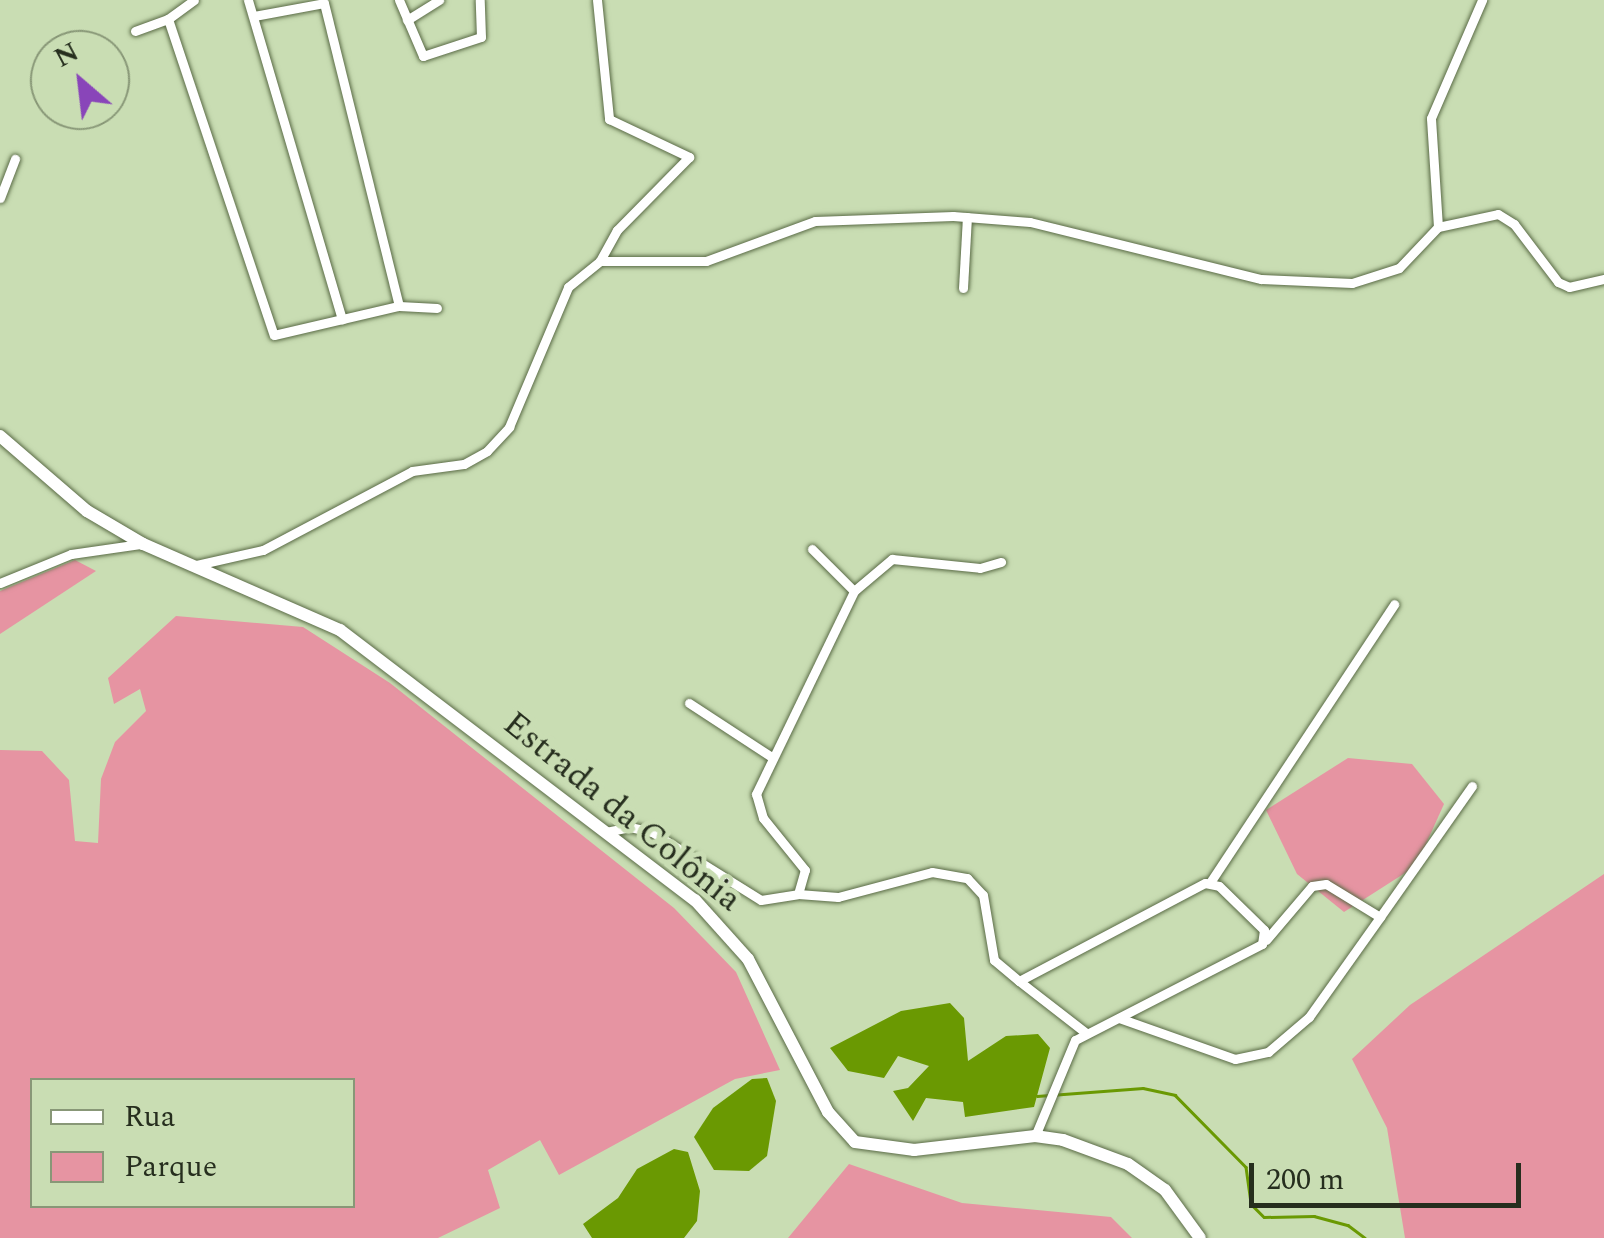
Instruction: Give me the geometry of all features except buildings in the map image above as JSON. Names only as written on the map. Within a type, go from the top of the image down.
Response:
[{"type":"main road","name":"Estrada da Colônia","points":[[0,436],[88,511],[143,544],[308,611],[340,630],[606,832],[724,929],[774,1001],[828,1112],[856,1142],[914,1150],[1035,1136],[1128,1164],[1165,1190],[1200,1238]]},
{"type":"street","points":[[135,31],[168,19],[194,0]]},
{"type":"street","points":[[248,0],[342,319]]},
{"type":"street","points":[[399,0],[423,56],[481,36],[480,0]]},
{"type":"street","points":[[408,20],[439,0]]},
{"type":"street","points":[[190,566],[263,550],[412,471],[464,464],[492,447],[509,427],[568,287],[600,261],[617,230],[689,157],[609,119],[597,0]]},
{"type":"street","points":[[1438,227],[1429,127],[1482,0]]},
{"type":"street","points":[[254,16],[324,3],[399,306]]},
{"type":"street","points":[[168,19],[274,335],[399,306],[436,308]]},
{"type":"street","points":[[0,198],[16,160]]},
{"type":"street","points":[[600,261],[706,261],[815,222],[967,217],[1044,225],[1261,279],[1352,282],[1386,273],[1412,260],[1438,227],[1498,214],[1558,282],[1569,287],[1604,279]]},
{"type":"street","points":[[963,288],[967,217]]},
{"type":"street","points":[[0,583],[71,554],[143,544]]},
{"type":"street","points":[[812,549],[854,591]]},
{"type":"street","points":[[798,894],[805,877],[802,863],[756,801],[770,756],[854,591],[892,559],[980,568],[1001,562]]},
{"type":"street","points":[[1019,980],[1211,882],[1394,604]]},
{"type":"street","points":[[689,704],[770,756]]},
{"type":"street","points":[[1118,1018],[1235,1058],[1268,1052],[1309,1017],[1472,786]]},
{"type":"street","points":[[606,832],[630,827],[652,832],[761,900],[798,894],[838,897],[932,872],[967,878],[983,895],[994,960],[1086,1033]]},
{"type":"street","points":[[1211,882],[1264,930],[1266,940]]},
{"type":"street","points":[[1035,1136],[1069,1050],[1086,1033],[1266,940],[1312,886],[1326,884],[1380,918]]},
{"type":"green space","points":[[75,560],[96,571],[0,634],[0,591]]},
{"type":"green space","points":[[176,616],[303,627],[390,683],[674,908],[736,972],[780,1070],[735,1079],[559,1175],[540,1140],[488,1170],[500,1208],[438,1238],[0,1238],[0,750],[42,751],[69,780],[75,841],[98,843],[101,779],[115,742],[146,711],[140,689],[114,704],[108,678]]},
{"type":"green space","points":[[1348,758],[1412,764],[1444,804],[1416,866],[1344,912],[1297,874],[1266,810]]},
{"type":"green space","points":[[1604,874],[1604,1238],[1405,1238],[1387,1128],[1352,1059],[1410,1005]]},
{"type":"green space","points":[[849,1164],[962,1203],[1111,1217],[1132,1238],[788,1238]]},
{"type":"shaded area","points":[[950,1003],[964,1018],[968,1061],[1006,1036],[1038,1034],[1050,1048],[1034,1107],[965,1117],[963,1102],[926,1098],[913,1121],[893,1091],[908,1088],[929,1066],[898,1056],[884,1078],[848,1071],[830,1048],[901,1011]]},
{"type":"shaded area","points":[[767,1078],[776,1101],[767,1156],[749,1171],[714,1170],[694,1137],[713,1108],[752,1079]]},
{"type":"shaded area","points":[[674,1149],[688,1152],[700,1191],[697,1221],[684,1238],[592,1238],[583,1224],[618,1198],[637,1169]]},
{"type":"waterway","points":[[1037,1096],[1143,1088],[1175,1095],[1246,1167],[1251,1204],[1264,1217],[1314,1216],[1348,1225],[1365,1238]]}]
